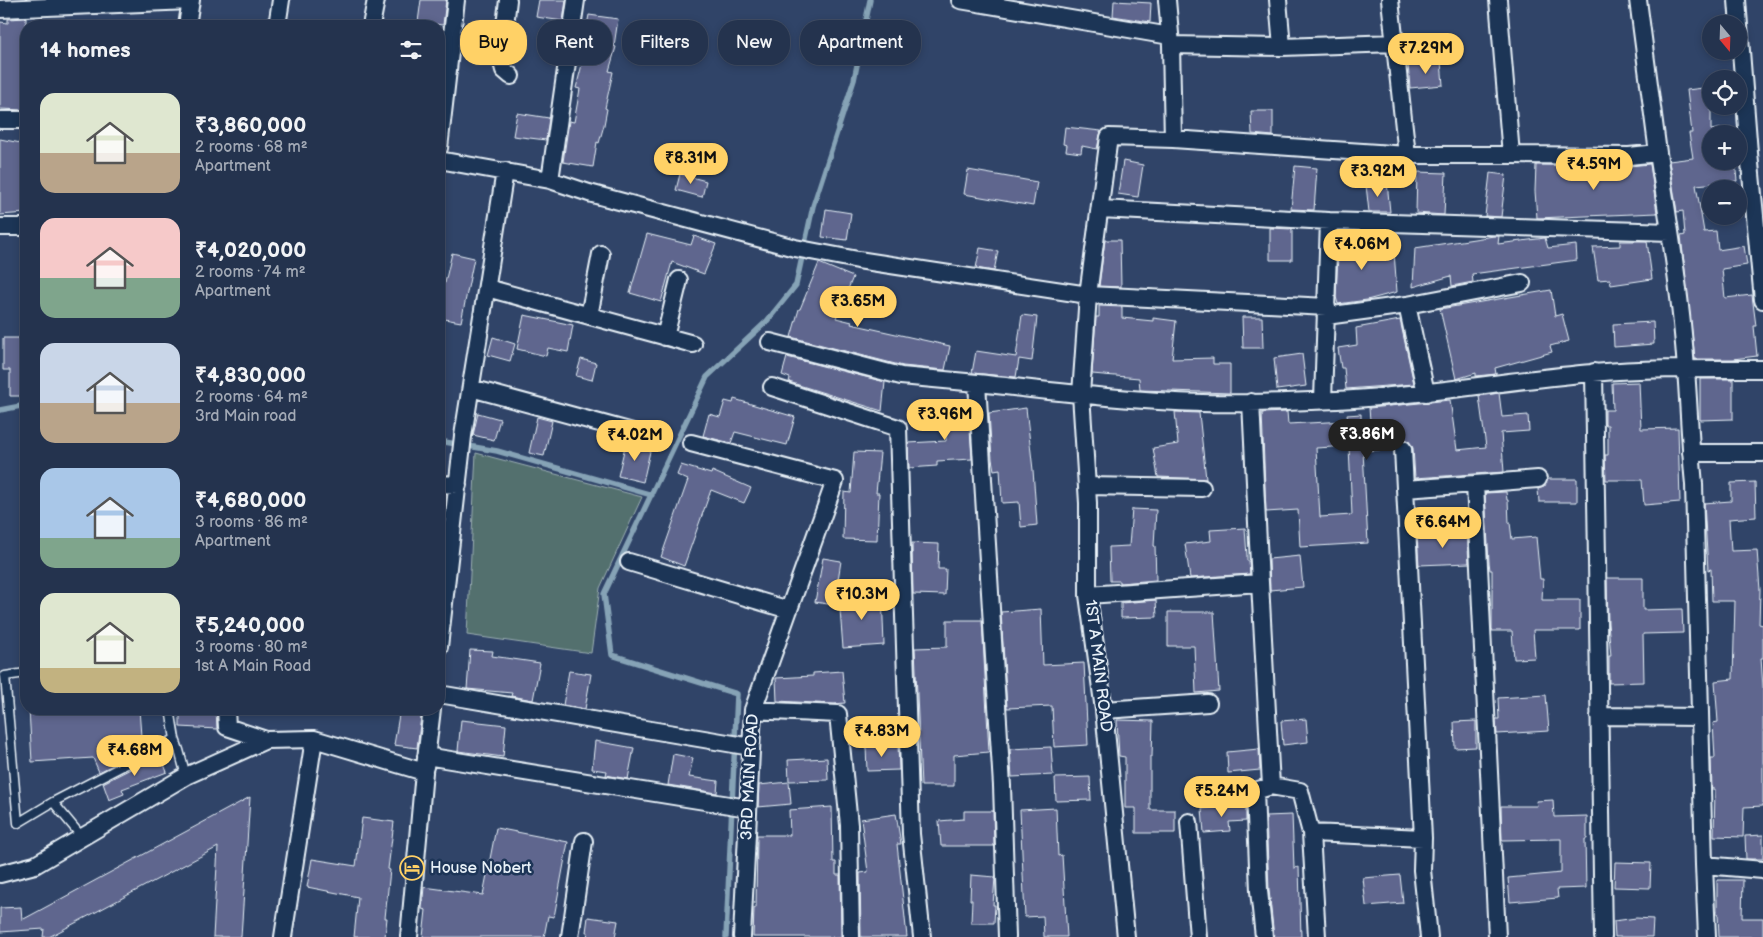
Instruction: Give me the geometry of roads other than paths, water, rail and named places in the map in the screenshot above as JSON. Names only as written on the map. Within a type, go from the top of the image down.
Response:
[{"type":"street","points":[[278,20],[281,0]]},
{"type":"street","points":[[372,20],[376,0]]},
{"type":"street","points":[[445,96],[456,0]]},
{"type":"street","points":[[508,0],[501,59],[504,70],[511,76]]},
{"type":"street","points":[[550,180],[576,0]]},
{"type":"street","points":[[960,0],[1170,41],[1282,47],[1394,43]]},
{"type":"street","points":[[1167,0],[1173,139],[1407,155],[1629,156],[1658,153]]},
{"type":"street","points":[[1278,0],[1282,47]]},
{"type":"street","points":[[1390,0],[1407,155]]},
{"type":"street","points":[[1498,0],[1511,155]]},
{"type":"street","points":[[1638,0],[1670,232],[1686,369],[1694,484],[1707,937]]},
{"type":"street","points":[[1737,0],[1763,300]]},
{"type":"street","points":[[0,9],[44,4],[191,1],[188,20]]},
{"type":"street","points":[[0,120],[20,120]]},
{"type":"street","name":"1ST A MAIN ROAD","points":[[1126,937],[1104,710],[1088,595],[1087,486],[1081,394],[1088,295],[1110,137],[1173,139]]},
{"type":"street","points":[[445,161],[550,180],[589,193],[795,248],[858,260],[1088,295],[1326,312],[1407,305],[1522,283]]},
{"type":"street","points":[[445,596],[463,436],[505,172]]},
{"type":"street","points":[[1100,209],[1329,221],[1670,232]]},
{"type":"street","points":[[1323,400],[1329,221]]},
{"type":"street","points":[[0,227],[20,227]]},
{"type":"street","points":[[589,316],[600,254]]},
{"type":"street","points":[[665,337],[679,280]]},
{"type":"street","points":[[486,288],[693,344]]},
{"type":"street","points":[[1407,305],[1426,393]]},
{"type":"street","points":[[770,342],[901,376],[1081,394],[1202,403],[1323,400],[1426,393],[1594,372],[1763,369]]},
{"type":"street","points":[[1594,372],[1603,937]]},
{"type":"street","points":[[977,383],[1002,786],[1008,937]]},
{"type":"street","points":[[772,387],[898,428],[911,834],[922,937]]},
{"type":"street","points":[[471,388],[651,437]]},
{"type":"street","points":[[1251,402],[1271,786]]},
{"type":"street","name":"3RD MAIN ROAD","points":[[691,443],[835,480],[753,710],[742,937]]},
{"type":"street","points":[[1403,449],[1423,838],[1422,870],[1429,937]]},
{"type":"street","points":[[1691,453],[1763,453]]},
{"type":"street","points":[[1405,489],[1538,479]]},
{"type":"street","points":[[445,484],[458,485]]},
{"type":"street","points":[[1474,484],[1497,937]]},
{"type":"street","points":[[1087,486],[1202,488]]},
{"type":"street","points":[[629,562],[789,610]]},
{"type":"street","points":[[1088,595],[1260,583]]},
{"type":"street","points":[[445,695],[751,747]]},
{"type":"street","points":[[1104,710],[1208,703]]},
{"type":"street","points":[[753,710],[838,714],[849,825],[851,937]]},
{"type":"street","points":[[226,715],[227,727],[266,740],[314,739],[425,764],[748,808]]},
{"type":"street","points":[[409,937],[431,715]]},
{"type":"street","points":[[1599,716],[1700,717]]},
{"type":"street","points":[[283,937],[314,739]]},
{"type":"street","points":[[0,874],[35,865],[186,776],[266,740]]},
{"type":"street","points":[[1264,937],[1259,891],[1255,791],[1271,786],[1300,791],[1311,833],[1317,937]]},
{"type":"street","points":[[1189,822],[1198,937]]},
{"type":"street","points":[[1311,833],[1423,838]]},
{"type":"street","points":[[570,937],[584,842]]},
{"type":"street","points":[[1704,865],[1763,870]]},
{"type":"lane","points":[[20,674],[5,676],[18,824],[53,802],[175,739]]},
{"type":"lane","points":[[171,715],[175,739],[186,776]]},
{"type":"lane","points":[[53,802],[82,837]]},
{"type":"waterway","points":[[726,937],[737,694],[612,655],[604,594],[707,377],[767,321],[796,285],[813,206],[854,80],[870,0]]},
{"type":"waterway","points":[[0,410],[20,406]]},
{"type":"waterway","points":[[445,442],[497,451],[652,495]]},
{"type":"place","name":"House Nobert","points":[[412,868]]}]
